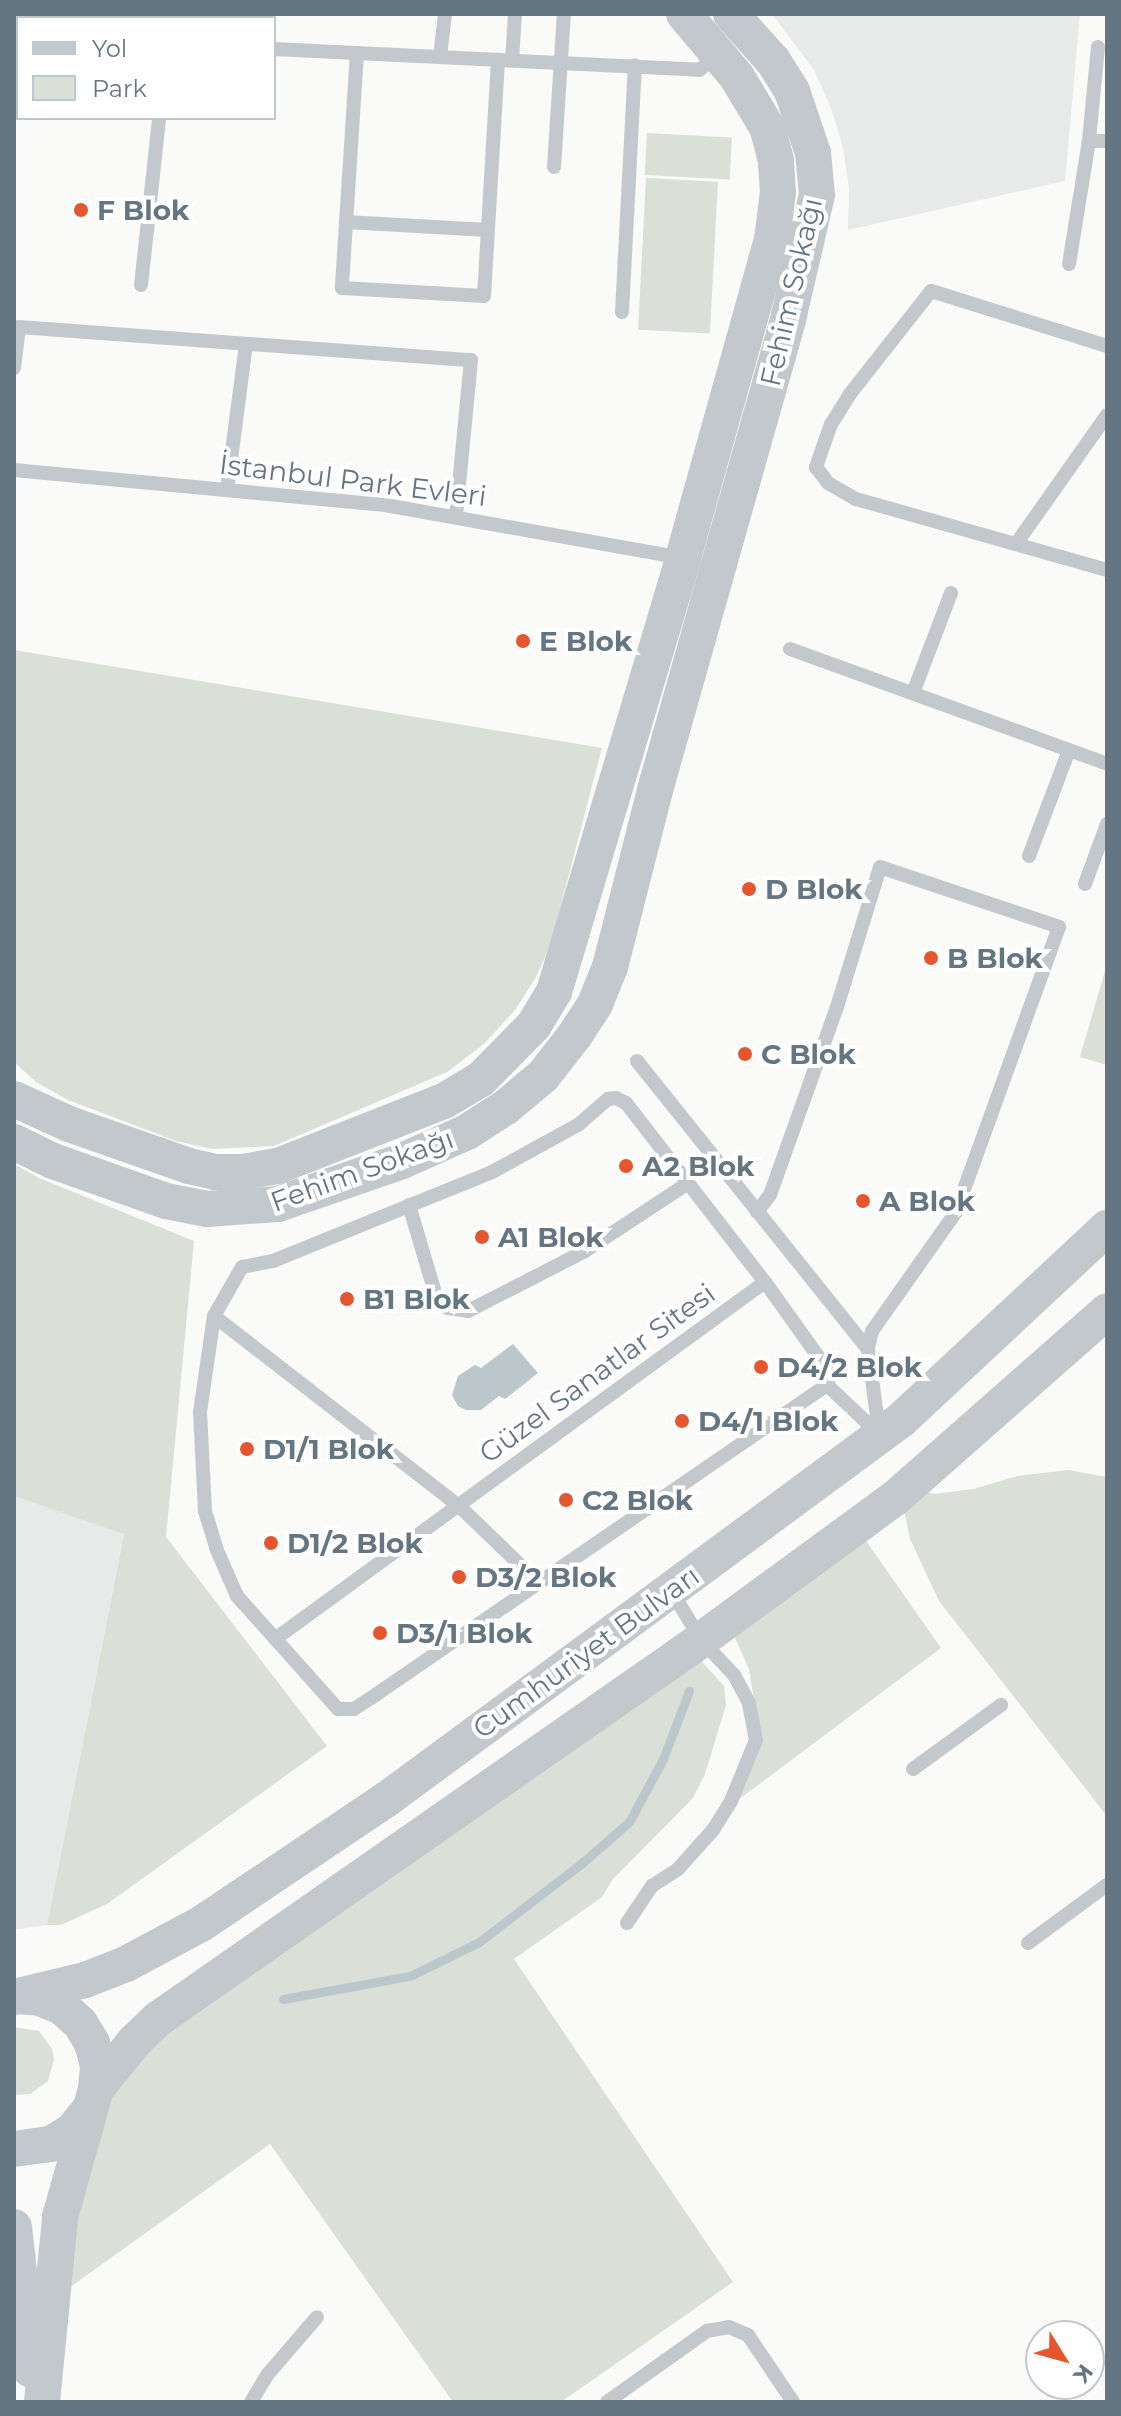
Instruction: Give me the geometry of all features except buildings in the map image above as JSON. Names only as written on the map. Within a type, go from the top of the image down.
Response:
[{"type":"street","name":"Fehim Sokağı","points":[[14,1099],[69,1124],[189,1166],[215,1172],[243,1172],[278,1166],[444,1101],[481,1079],[534,1025],[554,992],[683,558],[772,240],[778,192],[776,160],[767,127],[754,101],[684,14]]},
{"type":"street","name":"Fehim Sokağı","points":[[14,1142],[53,1161],[166,1201],[207,1209],[278,1204],[402,1161],[467,1132],[506,1107],[543,1076],[575,1035],[595,1004],[610,967],[657,783],[721,567],[789,315],[817,195],[813,153],[803,117],[773,61],[738,22],[719,55]]},
{"type":"street","points":[[683,558],[721,567]]},
{"type":"street","name":"Cumhuriyet Bulvarı","points":[[15,1996],[85,1980],[126,1964],[201,1924],[387,1799],[880,1436],[1107,1228]]},
{"type":"street","name":"Cumhuriyet Bulvarı","points":[[14,2149],[51,2144],[72,2131],[134,2042],[158,2019],[701,1640],[913,1483],[1107,1311]]},
{"type":"street","points":[[880,1436],[913,1483]]},
{"type":"street","points":[[15,1996],[40,1998],[62,2007],[80,2023],[92,2043],[98,2066],[92,2100],[60,2217],[42,2402]]},
{"type":"street","points":[[14,2227],[34,2402]]},
{"type":"lane","points":[[440,57],[445,14]]},
{"type":"lane","points":[[357,53],[342,288],[484,296],[505,60],[515,14]]},
{"type":"lane","points":[[554,167],[564,14]]},
{"type":"lane","points":[[1069,264],[1089,141],[1098,47]]},
{"type":"lane","points":[[276,49],[699,70],[719,55]]},
{"type":"lane","points":[[622,312],[635,65]]},
{"type":"lane","points":[[141,285],[159,120]]},
{"type":"lane","points":[[1089,141],[1107,141]]},
{"type":"lane","points":[[346,222],[488,230]]},
{"type":"lane","points":[[1107,346],[931,291],[831,424],[816,467],[828,483],[856,499],[1107,570]]},
{"type":"lane","points":[[14,368],[19,327],[471,360],[456,517]]},
{"type":"lane","points":[[227,490],[246,344]]},
{"type":"lane","points":[[1016,544],[1107,415]]},
{"type":"lane","name":"İstanbul Park Evleri","points":[[14,470],[385,505],[683,558]]},
{"type":"lane","points":[[913,693],[951,593]]},
{"type":"lane","points":[[790,649],[1107,764]]},
{"type":"lane","points":[[1029,856],[1069,750]]},
{"type":"lane","points":[[1085,884],[1107,824]]},
{"type":"lane","points":[[757,1212],[775,1181],[837,1007],[880,867],[1059,927],[956,1212],[931,1252],[872,1331],[868,1349],[880,1436]]},
{"type":"lane","points":[[637,1061],[868,1349]]},
{"type":"lane","points":[[608,1099],[626,1103],[765,1282],[830,1373],[827,1385],[354,1709],[338,1709],[237,1596],[224,1573],[205,1511],[200,1412],[214,1316],[242,1267],[273,1261],[409,1205],[492,1172],[578,1125],[608,1099]]},
{"type":"lane","points":[[409,1205],[436,1296],[447,1308],[468,1311],[585,1251],[688,1183]]},
{"type":"lane","name":"Güzel Sanatlar Sitesi","points":[[275,1639],[765,1282]]},
{"type":"lane","points":[[214,1316],[459,1506],[538,1582]]},
{"type":"lane","points":[[827,1385],[880,1436]]},
{"type":"lane","points":[[627,1923],[652,1886],[678,1869],[713,1830],[731,1801],[756,1740],[749,1703],[739,1684],[701,1640],[670,1590]]},
{"type":"lane","points":[[913,1769],[1001,1705]]},
{"type":"lane","points":[[1028,1943],[1107,1885]]},
{"type":"lane","points":[[251,2402],[268,2374],[317,2317]]},
{"type":"lane","points":[[607,2402],[707,2331],[729,2327],[748,2335],[793,2402]]},
{"type":"shaded area","points":[[772,14],[1080,14],[1065,181],[848,230],[849,188],[843,147],[831,108],[814,70]]},
{"type":"shaded area","points":[[513,1344],[538,1373],[505,1399],[499,1396],[481,1410],[466,1410],[458,1406],[452,1395],[458,1376],[475,1365],[481,1368]]},
{"type":"shaded area","points":[[14,1496],[124,1533],[47,1925],[14,1930]]},
{"type":"green space","points":[[647,133],[732,137],[730,179],[645,175]]},
{"type":"green space","points":[[646,178],[718,182],[710,334],[638,330]]},
{"type":"green space","points":[[14,650],[602,748],[551,943],[536,977],[515,1010],[484,1044],[447,1072],[274,1146],[212,1149],[176,1141],[68,1100],[36,1082],[14,1062]]},
{"type":"green space","points":[[1107,964],[1107,1065],[1080,1057]]},
{"type":"green space","points":[[14,1164],[39,1178],[194,1241],[166,1537],[327,1746],[107,1904],[61,1925],[47,1925],[124,1534],[14,1496]]},
{"type":"green space","points":[[1068,1470],[1107,1477],[1107,1816],[939,1601],[910,1539],[904,1509],[917,1489],[934,1494],[974,1489],[1017,1476]]},
{"type":"green space","points":[[852,1521],[941,1648],[722,1812],[744,1761],[756,1713],[749,1669],[724,1613]]},
{"type":"green space","points":[[694,1653],[724,1686],[726,1705],[705,1774],[693,1798],[613,1879],[602,1897],[514,1959],[733,2282],[561,2402],[453,2402],[270,2144],[66,2290],[91,2139],[122,2074],[156,2036]]},
{"type":"green space","points":[[14,2027],[39,2031],[52,2049],[54,2060],[48,2081],[30,2094],[14,2095]]},
{"type":"waterway","points":[[283,1999],[410,1976],[479,1942],[582,1863],[629,1822],[663,1759],[689,1691]]},
{"type":"place","name":"F Blok","points":[[81,210]]},
{"type":"place","name":"E Blok","points":[[523,641]]},
{"type":"place","name":"D Blok","points":[[749,889]]},
{"type":"place","name":"B Blok","points":[[931,958]]},
{"type":"place","name":"C Blok","points":[[745,1054]]},
{"type":"place","name":"A2 Blok","points":[[626,1166]]},
{"type":"place","name":"A Blok","points":[[863,1201]]},
{"type":"place","name":"A1 Blok","points":[[482,1237]]},
{"type":"place","name":"B1 Blok","points":[[347,1299]]},
{"type":"place","name":"D4/2 Blok","points":[[761,1367]]},
{"type":"place","name":"D4/1 Blok","points":[[682,1421]]},
{"type":"place","name":"D1/1 Blok","points":[[247,1449]]},
{"type":"place","name":"C2 Blok","points":[[566,1500]]},
{"type":"place","name":"D1/2 Blok","points":[[271,1543]]},
{"type":"place","name":"D3/2 Blok","points":[[459,1577]]},
{"type":"place","name":"D3/1 Blok","points":[[380,1633]]}]
